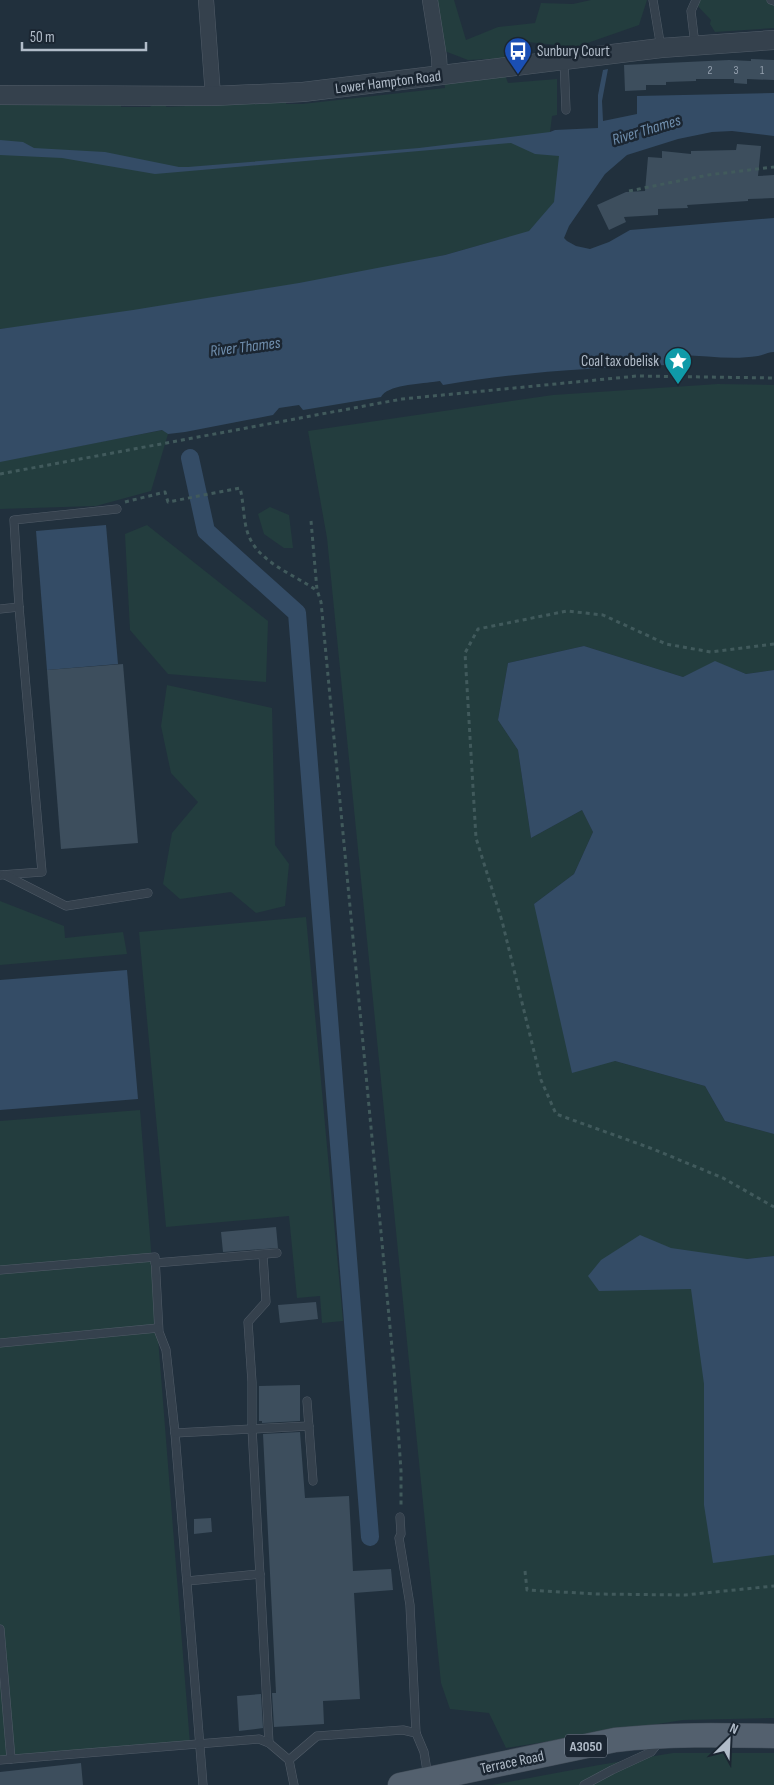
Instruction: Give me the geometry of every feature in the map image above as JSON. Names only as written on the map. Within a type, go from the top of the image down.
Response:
[{"type":"main road","name":"Terrace Road","points":[[400,1785],[615,1740],[697,1735],[774,1736]]},
{"type":"street","points":[[206,0],[213,96]]},
{"type":"street","points":[[430,0],[440,76]]},
{"type":"street","name":"Lower Hampton Road","points":[[0,95],[213,96],[303,92],[662,48],[774,40]]},
{"type":"lane","points":[[653,0],[662,48]]},
{"type":"lane","points":[[695,45],[691,11],[696,0]]},
{"type":"lane","points":[[564,60],[566,110]]},
{"type":"lane","points":[[2,875],[42,872],[18,608],[14,520],[117,509]]},
{"type":"lane","points":[[0,609],[18,608]]},
{"type":"lane","points":[[2,875],[66,906],[148,893]]},
{"type":"lane","points":[[156,1263],[277,1253]]},
{"type":"lane","points":[[263,1255],[266,1302],[248,1322],[269,1743]]},
{"type":"lane","points":[[0,1270],[155,1257],[158,1328],[166,1350],[175,1433],[203,1785]]},
{"type":"lane","points":[[0,1343],[158,1328]]},
{"type":"lane","points":[[307,1401],[313,1480]]},
{"type":"lane","points":[[175,1433],[309,1426]]},
{"type":"lane","points":[[400,1517],[402,1534],[399,1538],[410,1605],[416,1733],[424,1752],[428,1779]]},
{"type":"lane","points":[[187,1581],[260,1574]]},
{"type":"lane","points":[[0,1629],[10,1759]]},
{"type":"lane","points":[[289,1760],[316,1736],[403,1730],[416,1733]]},
{"type":"lane","points":[[584,1785],[651,1752],[663,1736]]},
{"type":"lane","points":[[0,1760],[259,1738],[269,1743],[289,1760],[294,1785]]},
{"type":"path","points":[[630,191],[708,176],[774,167]]},
{"type":"path","points":[[0,474],[402,399],[637,376],[774,378]]},
{"type":"path","points":[[117,509],[123,502],[165,492],[168,502],[240,488],[248,534],[256,548],[270,561],[317,590]]},
{"type":"path","points":[[311,521],[317,590],[321,602],[394,1369],[401,1471],[400,1517]]},
{"type":"path","points":[[774,644],[711,652],[666,644],[603,615],[567,611],[478,629],[465,653],[476,838],[502,921],[541,1080],[556,1114],[653,1149],[723,1178],[774,1207]]},
{"type":"path","points":[[525,1571],[527,1590],[596,1594],[685,1595],[774,1586]]},
{"type":"green space","points":[[435,0],[454,0],[466,40],[498,27],[535,23],[541,3],[573,4],[591,0],[647,0],[639,25],[576,47],[518,41],[509,58],[468,60],[442,50]]},
{"type":"green space","points":[[692,0],[774,0],[774,28],[715,32],[710,24],[711,20]]},
{"type":"green space","points":[[504,72],[508,83],[557,79],[557,115],[552,116],[550,132],[591,163],[535,251],[509,237],[445,255],[224,303],[0,329],[0,105],[61,105],[61,99],[122,100],[121,107],[150,107],[156,101],[167,104],[166,107],[286,101],[286,104],[302,104],[445,88],[444,79]]},
{"type":"green space","points":[[718,384],[774,385],[774,670],[746,674],[715,662],[683,677],[584,646],[508,663],[498,720],[518,750],[531,838],[582,810],[593,832],[574,874],[534,904],[615,1061],[705,1086],[725,1121],[774,1134],[774,1256],[747,1259],[774,1313],[774,1718],[683,1720],[506,1748],[489,1713],[450,1709],[441,1683],[327,538],[308,431],[553,395]]},
{"type":"green space","points":[[163,430],[168,434],[151,491],[96,506],[0,509],[0,461]]},
{"type":"green space","points":[[270,507],[289,515],[293,548],[284,548],[264,534],[258,514]]},
{"type":"green space","points":[[147,525],[268,621],[266,682],[168,674],[130,630],[125,534]]},
{"type":"green space","points":[[167,685],[272,708],[275,845],[289,864],[285,906],[256,913],[231,892],[180,899],[163,884],[172,833],[198,802],[171,773],[161,726]]},
{"type":"green space","points":[[0,901],[64,926],[65,938],[123,932],[127,954],[0,965]]},
{"type":"green space","points":[[306,917],[343,1321],[322,1323],[320,1296],[297,1298],[289,1216],[166,1227],[139,932]]},
{"type":"green space","points":[[140,1110],[190,1744],[0,1757],[0,1121]]},
{"type":"green space","points":[[673,1753],[774,1753],[774,1785],[492,1785],[599,1765]]},
{"type":"water","name":"River Thames","points":[[608,69],[602,101],[603,121],[637,114],[637,96],[774,93],[774,136],[732,131],[712,132],[678,139],[627,155],[605,174],[569,226],[564,238],[576,246],[590,249],[609,242],[630,230],[774,218],[774,352],[739,358],[682,355],[681,362],[667,365],[527,374],[443,385],[440,381],[412,384],[390,390],[381,397],[303,410],[299,405],[279,408],[273,415],[185,432],[168,434],[162,430],[0,462],[0,329],[299,283],[445,255],[529,231],[554,202],[559,156],[535,154],[511,143],[155,174],[62,158],[0,155],[0,140],[23,142],[34,148],[105,152],[179,167],[188,167],[419,148],[555,130],[598,128],[598,95],[603,70]]},
{"type":"water","points":[[106,525],[118,664],[47,670],[36,531]]},
{"type":"water","points":[[584,646],[683,677],[715,661],[746,674],[774,670],[774,1134],[725,1121],[705,1086],[615,1061],[572,1073],[534,904],[574,874],[593,832],[582,810],[531,838],[518,750],[498,720],[508,663]]},
{"type":"water","points":[[127,970],[138,1099],[0,1110],[0,980]]},
{"type":"water","points":[[640,1235],[671,1248],[747,1259],[774,1256],[774,1555],[713,1563],[704,1505],[704,1384],[691,1289],[599,1291],[588,1276],[601,1260]]},
{"type":"building","points":[[751,59],[774,60],[774,80],[747,79],[747,84],[734,83],[734,79],[696,79],[696,81],[666,82],[666,85],[646,85],[646,90],[625,91],[624,65],[729,60],[751,61]]},
{"type":"building","points":[[737,144],[761,146],[758,176],[774,175],[774,198],[687,205],[688,208],[658,209],[658,215],[624,217],[626,222],[609,230],[597,205],[626,192],[645,191],[648,157],[662,158],[662,151],[691,154],[691,151],[736,150]]},
{"type":"building","points":[[123,664],[138,843],[61,849],[47,670]]},
{"type":"building","points":[[276,1227],[278,1248],[223,1252],[221,1232]]},
{"type":"building","points":[[316,1302],[318,1319],[280,1323],[278,1305]]},
{"type":"building","points":[[300,1385],[300,1421],[262,1423],[262,1421],[259,1421],[259,1386]]},
{"type":"building","points":[[300,1432],[305,1498],[349,1496],[353,1571],[391,1569],[393,1590],[354,1593],[360,1699],[323,1701],[324,1724],[274,1727],[272,1693],[276,1693],[263,1434]]},
{"type":"building","points":[[211,1518],[212,1532],[194,1534],[194,1519]]},
{"type":"building","points":[[261,1694],[263,1728],[239,1731],[237,1696]]},
{"type":"building","points":[[81,1763],[83,1785],[0,1785],[0,1772]]},
{"type":"waterway","points":[[190,458],[206,531],[297,613],[370,1537]]},
{"type":"place","name":"Sunbury Court","points":[[518,75]]},
{"type":"place","name":"Coal tax obelisk","points":[[678,385]]}]
